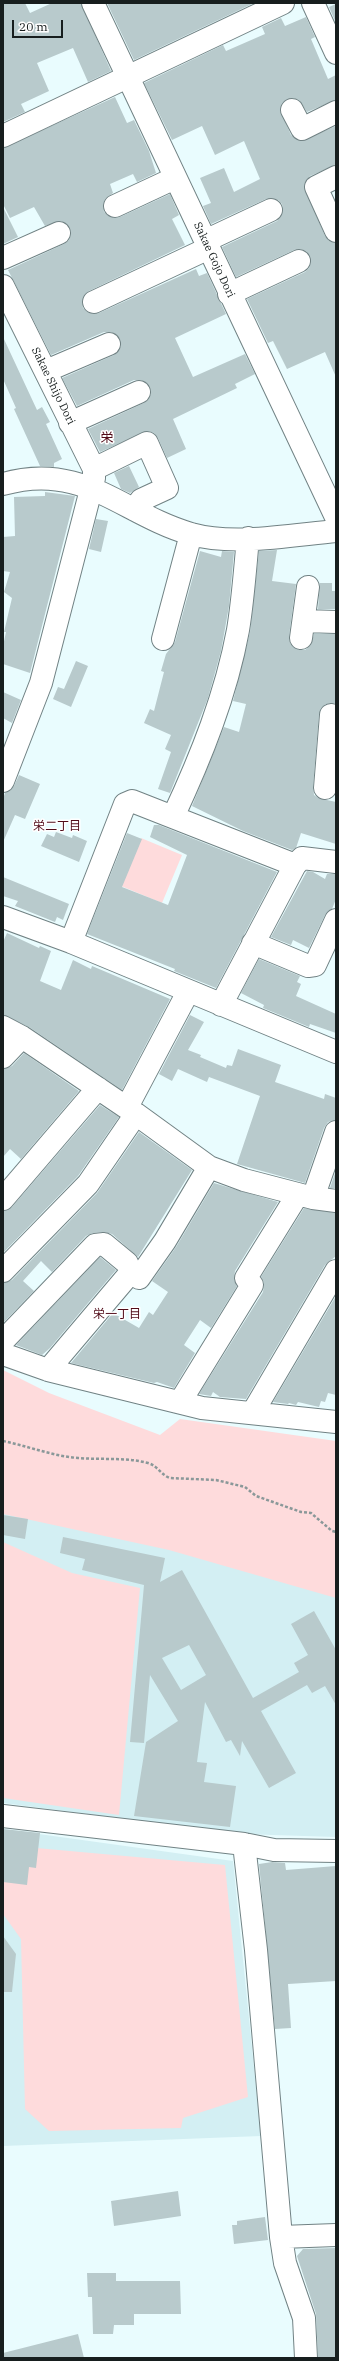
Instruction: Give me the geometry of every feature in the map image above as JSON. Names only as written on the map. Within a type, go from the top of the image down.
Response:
[{"type":"street","name":"Sakae Gojo Dori","points":[[94,3],[229,294],[336,517]]},
{"type":"street","points":[[3,136],[283,3]]},
{"type":"street","points":[[312,3],[336,53]]},
{"type":"street","points":[[292,110],[302,129],[336,112]]},
{"type":"street","points":[[336,177],[316,187],[336,231]]},
{"type":"street","points":[[115,206],[175,178]]},
{"type":"street","points":[[94,302],[271,210]]},
{"type":"street","points":[[3,258],[59,232]]},
{"type":"street","points":[[229,294],[299,261]]},
{"type":"street","name":"Sakae Shijo Dori","points":[[3,286],[46,371],[93,478]]},
{"type":"street","points":[[46,371],[109,344]]},
{"type":"street","points":[[70,423],[139,392]]},
{"type":"street","points":[[3,484],[27,480],[93,478],[147,443],[167,488],[141,500],[135,510]]},
{"type":"street","points":[[93,478],[135,510],[191,534],[206,537],[248,538],[336,531]]},
{"type":"street","points":[[3,782],[41,683],[93,478]]},
{"type":"street","points":[[163,639],[191,534]]},
{"type":"street","points":[[173,817],[199,762],[223,689],[238,629],[248,538]]},
{"type":"street","points":[[308,587],[303,630],[336,622]]},
{"type":"street","points":[[325,788],[331,715],[336,716]]},
{"type":"street","points":[[71,942],[125,804],[132,801],[295,865]]},
{"type":"street","points":[[221,1006],[295,865],[302,858],[336,862]]},
{"type":"street","points":[[3,917],[71,942],[221,1006],[336,1052]]},
{"type":"street","points":[[253,943],[308,966],[315,964],[336,920]]},
{"type":"street","points":[[3,1271],[88,1184],[132,1110],[188,992]]},
{"type":"street","points":[[3,1027],[22,1037],[132,1110],[209,1167],[244,1180],[306,1196],[336,1201]]},
{"type":"street","points":[[3,1057],[22,1037]]},
{"type":"street","points":[[3,1199],[98,1088]]},
{"type":"street","points":[[180,1402],[252,1285],[246,1278],[306,1196],[336,1132]]},
{"type":"street","points":[[3,1341],[95,1245],[104,1244],[127,1263],[130,1272],[139,1278],[165,1241],[209,1167]]},
{"type":"street","points":[[253,1412],[336,1271]]},
{"type":"street","points":[[48,1370],[130,1272]]},
{"type":"street","points":[[3,1354],[48,1370],[202,1408],[253,1412],[336,1422]]},
{"type":"street","points":[[3,1816],[244,1844],[274,1850],[336,1851]]},
{"type":"street","points":[[244,1844],[256,1950],[285,2263],[304,2318],[306,2358]]},
{"type":"street","points":[[282,2237],[336,2235]]},
{"type":"path","points":[[3,1441],[24,1445],[49,1455],[78,1458],[131,1460],[156,1466],[163,1475],[170,1478],[233,1483],[245,1487],[256,1496],[272,1500],[282,1506],[310,1513],[332,1531],[336,1532]]},
{"type":"shaded area","points":[[141,838],[182,855],[162,903],[121,886]]},
{"type":"shaded area","points":[[3,1370],[49,1393],[160,1435],[180,1419],[336,1441],[336,1598],[169,1550],[3,1514]]},
{"type":"shaded area","points":[[3,1511],[336,1588],[336,1837],[241,1834],[3,1803]]},
{"type":"shaded area","points":[[3,1542],[72,1573],[140,1588],[119,1815],[3,1798]]},
{"type":"shaded area","points":[[3,1829],[233,1861],[261,2136],[3,2146]]},
{"type":"shaded area","points":[[3,1845],[225,1865],[248,2097],[183,2118],[181,2128],[49,2131],[25,2109],[21,1939],[3,1914]]},
{"type":"building","points":[[3,3],[25,3],[30,13],[52,3],[81,3],[111,71],[88,82],[73,48],[37,63],[49,91],[21,104],[25,112],[3,122]]},
{"type":"building","points":[[107,3],[254,3],[134,60]]},
{"type":"building","points":[[336,4],[336,23],[329,7]]},
{"type":"building","points":[[306,17],[315,37],[311,39],[328,79],[336,75],[336,100],[307,112],[299,100],[292,98],[282,103],[280,110],[291,135],[301,141],[336,126],[336,165],[310,176],[304,186],[325,236],[329,241],[336,243],[336,377],[325,352],[287,369],[273,341],[268,343],[247,299],[305,272],[309,268],[311,262],[306,251],[300,249],[294,250],[236,277],[222,247],[277,221],[283,211],[282,204],[278,200],[266,199],[211,224],[203,206],[211,203],[200,178],[224,168],[234,192],[260,179],[244,141],[215,155],[202,126],[172,140],[144,83],[223,45],[226,51],[265,34],[262,27],[281,18],[285,26]]},
{"type":"building","points":[[115,97],[127,123],[134,120],[149,151],[156,173],[137,182],[133,174],[110,184],[113,193],[105,199],[103,205],[104,212],[114,218],[120,217],[170,194],[179,215],[172,219],[185,245],[89,291],[82,301],[83,308],[93,314],[99,313],[196,269],[199,276],[207,273],[226,314],[175,338],[193,377],[245,354],[255,374],[235,384],[237,388],[173,419],[186,449],[167,458],[158,438],[154,433],[148,431],[100,452],[88,429],[144,403],[151,394],[150,387],[141,380],[134,380],[77,406],[62,378],[114,355],[121,346],[120,339],[111,332],[104,332],[51,355],[8,270],[64,244],[69,240],[71,234],[70,228],[61,221],[45,226],[34,207],[10,218],[3,204],[3,148]]},
{"type":"building","points":[[3,207],[18,237],[3,244]]},
{"type":"building","points":[[3,337],[37,410],[42,407],[50,422],[46,424],[62,459],[54,463],[54,467],[40,466],[14,409],[16,408],[3,379]]},
{"type":"building","points":[[129,466],[139,487],[130,493],[121,489],[114,473]]},
{"type":"building","points":[[45,492],[75,496],[30,673],[3,664],[3,646],[6,632],[4,632],[12,598],[4,592],[10,572],[3,571],[3,537],[15,536],[14,497],[45,496]]},
{"type":"building","points":[[96,519],[108,521],[101,552],[89,549]]},
{"type":"building","points":[[277,550],[272,581],[296,584],[289,636],[290,643],[299,650],[305,650],[311,645],[314,634],[336,634],[336,703],[326,704],[321,708],[319,714],[313,787],[314,795],[318,798],[336,802],[336,844],[301,833],[296,848],[292,850],[243,831],[192,806],[224,727],[239,732],[246,704],[233,701],[250,632],[259,551]]},
{"type":"building","points":[[200,551],[221,557],[222,551],[234,552],[229,606],[221,651],[208,698],[170,793],[158,789],[171,752],[165,749],[171,735],[144,723],[150,709],[154,711],[164,672],[161,671],[166,654],[175,642]]},
{"type":"building","points":[[320,583],[332,583],[332,591],[336,591],[336,609],[318,609]]},
{"type":"building","points":[[76,661],[88,666],[71,707],[53,699],[58,687],[64,689]]},
{"type":"building","points":[[3,692],[21,700],[12,723],[3,718]]},
{"type":"building","points":[[19,775],[40,784],[25,819],[15,815],[3,842],[3,799],[5,793],[14,786]]},
{"type":"building","points":[[154,825],[159,825],[277,872],[216,988],[174,971],[175,969],[87,934],[127,833],[142,839],[122,887],[168,905],[187,855],[150,837]]},
{"type":"building","points":[[56,832],[72,838],[73,835],[87,841],[79,862],[41,846],[47,834],[54,837]]},
{"type":"building","points":[[307,871],[313,872],[325,879],[327,874],[336,874],[336,899],[332,909],[325,915],[309,948],[293,940],[291,945],[271,937]]},
{"type":"building","points":[[3,877],[69,904],[63,920],[57,917],[55,922],[15,906],[18,901],[3,896]]},
{"type":"building","points":[[7,933],[39,948],[40,946],[51,951],[40,981],[61,990],[73,960],[91,969],[92,966],[170,999],[122,1090],[29,1027],[3,1015],[3,942]]},
{"type":"building","points":[[259,959],[300,976],[297,982],[301,984],[296,996],[336,1014],[336,1033],[310,1024],[309,1027],[263,1008],[264,1005],[241,993]]},
{"type":"building","points":[[190,1015],[204,1022],[188,1050],[201,1055],[200,1057],[226,1068],[227,1065],[232,1066],[238,1049],[281,1065],[275,1082],[324,1099],[325,1094],[336,1098],[336,1120],[328,1122],[324,1128],[305,1183],[237,1164],[260,1096],[209,1077],[207,1082],[178,1069],[172,1081],[159,1074]]},
{"type":"building","points":[[24,1053],[79,1091],[21,1159],[10,1149],[3,1157],[3,1069],[12,1066]]},
{"type":"building","points":[[100,1105],[119,1117],[78,1176],[3,1253],[3,1211],[12,1207]]},
{"type":"building","points":[[139,1132],[192,1170],[138,1257],[112,1234],[103,1232],[93,1233],[86,1236],[52,1272],[41,1261],[23,1281],[34,1291],[3,1323],[3,1283],[12,1280],[97,1193]]},
{"type":"building","points":[[336,1170],[336,1188],[330,1188]]},
{"type":"building","points":[[214,1183],[278,1202],[235,1271],[234,1279],[237,1286],[211,1328],[200,1320],[184,1345],[195,1353],[174,1388],[157,1382],[154,1383],[71,1363],[113,1313],[139,1328],[149,1312],[153,1315],[168,1292],[152,1281],[176,1247]]},
{"type":"building","points":[[304,1208],[336,1213],[336,1256],[325,1265],[246,1399],[220,1397],[213,1392],[211,1396],[199,1394],[263,1292],[264,1284],[261,1277]]},
{"type":"building","points":[[100,1257],[116,1270],[50,1348],[42,1355],[16,1345]]},
{"type":"building","points":[[336,1296],[336,1395],[328,1393],[325,1402],[321,1401],[319,1407],[298,1402],[296,1405],[273,1402]]},
{"type":"building","points":[[3,1515],[28,1519],[25,1539],[3,1535]]},
{"type":"building","points":[[63,1537],[165,1558],[160,1582],[182,1570],[253,1698],[299,1672],[294,1663],[308,1655],[291,1624],[314,1611],[336,1650],[336,1705],[325,1686],[312,1693],[307,1685],[261,1711],[296,1773],[269,1788],[242,1741],[240,1756],[231,1740],[226,1742],[205,1702],[197,1762],[207,1763],[204,1782],[236,1786],[230,1827],[134,1816],[146,1742],[178,1721],[150,1675],[144,1743],[130,1742],[144,1585],[82,1570],[85,1559],[60,1553]],"holes":[[[189,1645],[206,1675],[181,1690],[162,1658]]]},
{"type":"building","points":[[3,1829],[40,1833],[36,1868],[29,1867],[27,1885],[3,1882]]},
{"type":"building","points":[[272,1862],[285,1863],[286,1870],[336,1866],[336,1981],[288,1984],[291,2028],[275,2029],[259,1864]]},
{"type":"building","points":[[3,1936],[16,1954],[12,1992],[3,1992]]},
{"type":"building","points":[[178,2191],[181,2216],[114,2226],[111,2201]]},
{"type":"building","points":[[265,2217],[268,2240],[234,2244],[232,2225],[237,2225],[237,2221]]},
{"type":"building","points":[[336,2248],[336,2358],[318,2358],[316,2314],[297,2256],[303,2249]]},
{"type":"building","points":[[87,2273],[116,2273],[116,2281],[180,2281],[181,2314],[134,2314],[134,2325],[114,2325],[113,2334],[93,2334],[92,2297],[88,2297]]},
{"type":"building","points":[[78,2334],[84,2358],[3,2358],[3,2353]]},
{"type":"district","name":"栄","points":[[107,438]]},
{"type":"district","name":"栄二丁目","points":[[57,827]]},
{"type":"district","name":"栄一丁目","points":[[117,1315]]}]
